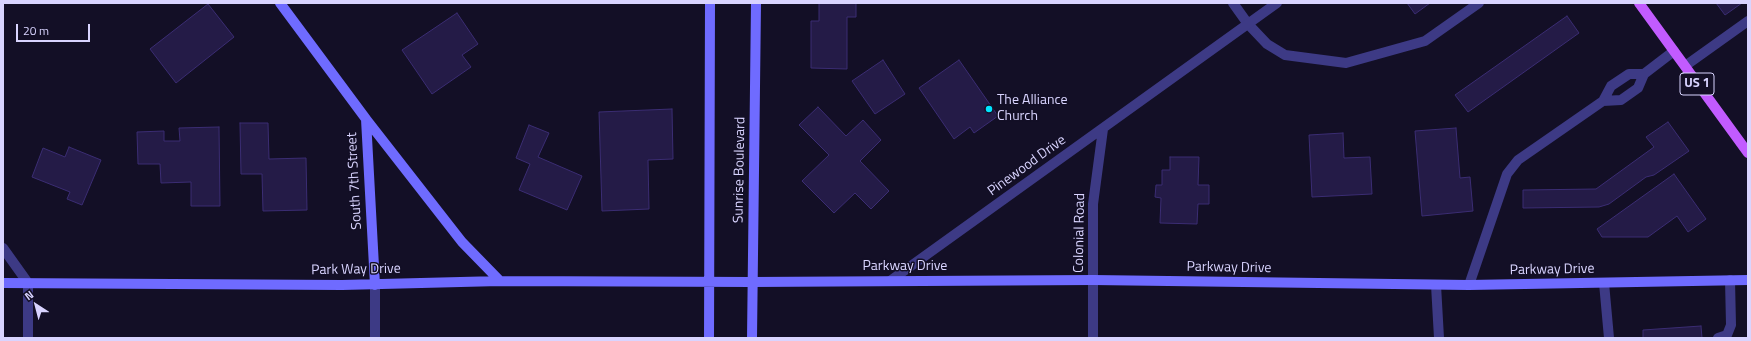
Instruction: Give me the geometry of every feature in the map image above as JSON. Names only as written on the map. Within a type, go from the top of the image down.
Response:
[{"type":"main road","name":"US 1","points":[[1639,3],[1748,153]]},
{"type":"street","name":"South 7th Street","points":[[280,3],[366,119],[375,284],[375,338]]},
{"type":"street","points":[[709,338],[710,3]]},
{"type":"street","name":"Sunrise Boulevard","points":[[752,338],[756,3]]},
{"type":"street","points":[[1233,3],[1248,24],[1267,44],[1285,55],[1346,63],[1425,41],[1479,3]]},
{"type":"street","name":"Pinewood Drive","points":[[890,281],[1277,3]]},
{"type":"street","points":[[1685,66],[1748,21]]},
{"type":"street","points":[[1603,101],[1621,100],[1638,88],[1644,74],[1674,51]]},
{"type":"street","points":[[1469,285],[1507,174],[1518,160],[1603,101],[1612,86],[1628,74],[1644,74]]},
{"type":"street","points":[[366,119],[462,242],[500,280]]},
{"type":"street","name":"Colonial Road","points":[[1093,338],[1092,204],[1103,129]]},
{"type":"street","points":[[3,248],[28,283],[28,338]]},
{"type":"street","name":"Park Way Drive","points":[[3,283],[375,284],[500,280],[709,281]]},
{"type":"street","name":"Parkway Drive","points":[[709,281],[1093,280],[1469,285],[1748,280]]},
{"type":"street","points":[[1718,338],[1727,335],[1731,325],[1730,280]]},
{"type":"street","points":[[1604,283],[1609,338]]},
{"type":"street","points":[[1436,285],[1439,338]]},
{"type":"building","points":[[819,3],[856,3],[856,17],[847,17],[847,69],[811,68],[811,21],[819,21]]},
{"type":"building","points":[[1407,3],[1430,3],[1415,14]]},
{"type":"building","points":[[1716,3],[1742,3],[1725,15]]},
{"type":"building","points":[[208,4],[234,37],[176,83],[150,49]]},
{"type":"building","points":[[457,13],[478,44],[462,55],[471,67],[432,94],[402,50]]},
{"type":"building","points":[[1567,16],[1579,33],[1468,112],[1455,95]]},
{"type":"building","points":[[883,60],[905,94],[875,114],[852,81]]},
{"type":"building","points":[[959,60],[998,116],[974,133],[970,127],[954,139],[919,88]]},
{"type":"building","points":[[818,107],[846,136],[863,120],[881,140],[860,161],[889,191],[871,209],[855,193],[834,213],[802,181],[829,155],[799,125]]},
{"type":"building","points":[[672,109],[673,159],[648,160],[649,209],[602,211],[599,112]]},
{"type":"building","points":[[1668,122],[1689,151],[1654,175],[1646,177],[1609,204],[1599,207],[1523,208],[1523,190],[1596,189],[1654,147],[1646,137]]},
{"type":"building","points":[[240,123],[268,123],[269,159],[306,158],[307,210],[263,211],[262,174],[241,174]]},
{"type":"building","points":[[529,125],[549,133],[538,157],[582,176],[567,210],[519,190],[530,164],[516,158]]},
{"type":"building","points":[[219,127],[220,206],[191,206],[191,182],[161,183],[160,164],[138,164],[137,132],[164,131],[164,141],[180,141],[179,128]]},
{"type":"building","points":[[1456,128],[1460,178],[1470,177],[1473,211],[1422,216],[1415,131]]},
{"type":"building","points":[[1343,133],[1344,158],[1370,157],[1372,194],[1312,197],[1309,135]]},
{"type":"building","points":[[69,147],[101,160],[82,205],[67,199],[70,192],[32,177],[43,148],[65,157]]},
{"type":"building","points":[[1170,157],[1199,157],[1198,185],[1209,185],[1209,204],[1198,204],[1197,224],[1160,223],[1161,198],[1155,197],[1156,185],[1162,185],[1162,170],[1170,170]]},
{"type":"building","points":[[1674,174],[1706,219],[1688,232],[1677,216],[1648,237],[1602,237],[1597,229]]},
{"type":"building","points":[[1701,326],[1702,338],[1643,338],[1643,330]]},
{"type":"place","name":"The Alliance Church","points":[[989,109]]}]
